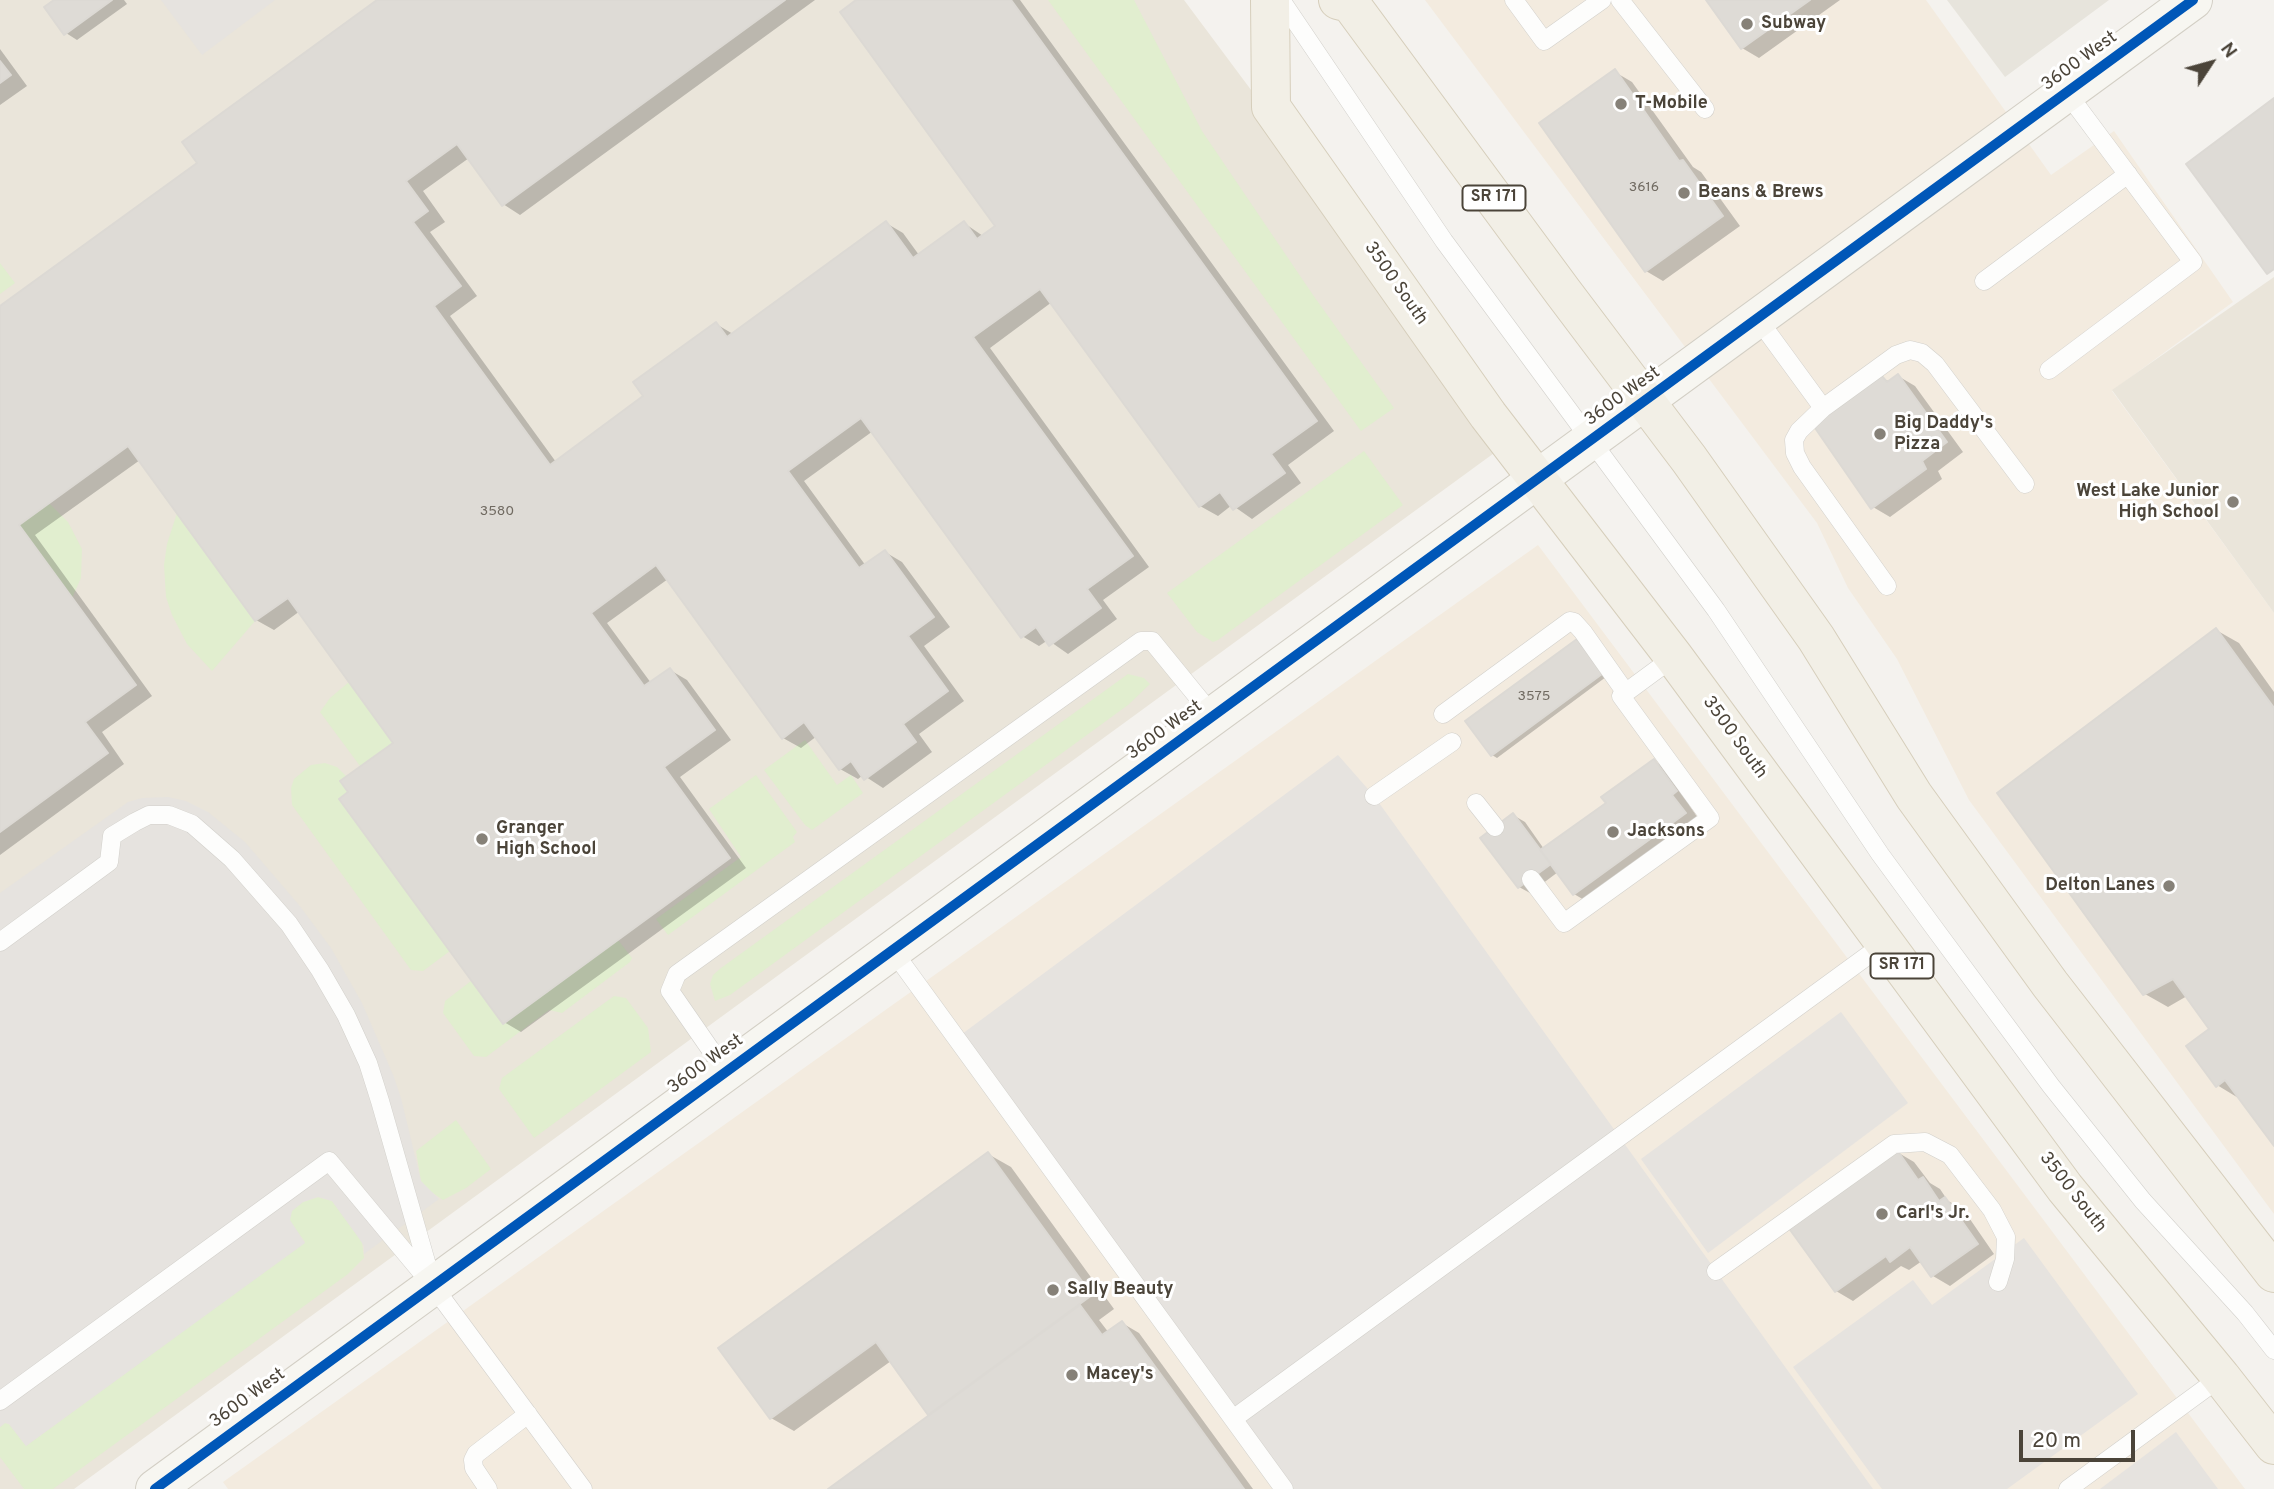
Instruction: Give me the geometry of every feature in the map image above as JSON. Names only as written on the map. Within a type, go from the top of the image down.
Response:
[{"type":"main road","name":"3500 South","points":[[1270,0],[1271,107],[1488,415],[1674,657],[2065,1188],[2274,1445]]},
{"type":"main road","name":"SR 171","points":[[1347,1],[1700,474],[1816,638],[1914,796],[2050,984],[2274,1273]]},
{"type":"street","name":"3600 West","points":[[155,1489],[2193,0]]},
{"type":"lane","points":[[1281,0],[1444,242],[1716,610],[1880,853],[2051,1086],[2143,1201],[2245,1313],[2274,1350]]},
{"type":"lane","points":[[1514,0],[1544,41],[1602,0]]},
{"type":"lane","points":[[1620,0],[1705,109]]},
{"type":"lane","points":[[2049,370],[2193,262],[2067,93]]},
{"type":"lane","points":[[1984,281],[2127,174]]},
{"type":"lane","points":[[1758,319],[1823,408]]},
{"type":"lane","points":[[1887,586],[1802,467],[1795,453],[1794,440],[1799,431],[1823,408],[1896,355],[1910,350],[1922,353],[1935,365],[2025,484]]},
{"type":"lane","points":[[1443,714],[1570,621],[1574,622],[1710,818],[1564,923],[1531,879]]},
{"type":"lane","points":[[726,1072],[670,991],[677,974],[1141,641],[1152,641],[1214,717]]},
{"type":"lane","points":[[1623,694],[1674,657]]},
{"type":"lane","points":[[1374,796],[1452,742]]},
{"type":"lane","points":[[1476,803],[1495,827]]},
{"type":"lane","points":[[0,942],[108,862],[112,836],[149,815],[169,815],[192,824],[247,874],[289,924],[346,1015],[368,1063],[433,1286]]},
{"type":"lane","points":[[1233,1419],[1885,943]]},
{"type":"lane","points":[[893,951],[1284,1489]]},
{"type":"lane","points":[[1716,1271],[1894,1144],[1925,1142],[1950,1154],[1997,1219],[2006,1237],[2005,1259],[1998,1282]]},
{"type":"lane","points":[[0,1401],[329,1161],[433,1286],[583,1489]]},
{"type":"lane","points":[[2068,1489],[2221,1377]]},
{"type":"lane","points":[[488,1489],[474,1468],[473,1460],[476,1454],[528,1414]]},
{"type":"shaded area","name":"Granger High School","points":[[0,0],[1184,0],[1512,440],[74,1489],[0,1489]]},
{"type":"shaded area","points":[[161,0],[275,0],[202,55]]},
{"type":"shaded area","points":[[1425,0],[1926,0],[2051,175],[2114,131],[2233,302],[2112,391],[2274,613],[2274,1214],[1969,800],[1897,659],[1848,588],[1817,523]]},
{"type":"shaded area","points":[[1947,0],[2109,0],[2005,77]]},
{"type":"shaded area","name":"West Lake Junior High School","points":[[2274,277],[2274,613],[2112,390]]},
{"type":"shaded area","points":[[1538,545],[2245,1489],[228,1489],[223,1482]]},
{"type":"shaded area","points":[[1338,755],[1374,796],[1873,1489],[1288,1489],[958,1037]]},
{"type":"shaded area","points":[[168,797],[186,801],[208,812],[245,842],[299,905],[331,948],[362,1003],[394,1077],[421,1181],[439,1199],[364,1254],[364,1246],[332,1201],[318,1197],[303,1202],[292,1211],[290,1220],[305,1243],[26,1446],[9,1424],[5,1423],[0,1427],[0,893],[128,802],[142,798]]},
{"type":"shaded area","points":[[1841,1012],[1908,1103],[1708,1253],[1641,1159]]},
{"type":"shaded area","points":[[2024,1238],[2138,1394],[2007,1489],[1882,1489],[1793,1367],[1913,1280],[1932,1305]]},
{"type":"shaded area","points":[[2176,1432],[2218,1489],[2100,1489]]},
{"type":"green space","points":[[1048,0],[1134,0],[1202,131],[1313,295],[1394,408],[1361,431]]},
{"type":"green space","points":[[0,263],[15,283],[0,294]]},
{"type":"green space","points":[[1364,451],[1403,505],[1218,640],[1213,642],[1197,632],[1167,593]]},
{"type":"green space","points":[[49,503],[68,522],[82,549],[81,578],[72,598],[19,525]]},
{"type":"green space","points":[[177,513],[255,621],[212,671],[187,644],[166,597],[164,565],[167,544]]},
{"type":"green space","points":[[1128,674],[1144,678],[1150,684],[1128,705],[730,995],[715,1001],[710,984],[713,975],[721,968]]},
{"type":"green space","points":[[349,682],[393,743],[360,766],[320,712],[330,698]]},
{"type":"green space","points":[[805,740],[837,785],[851,775],[863,793],[812,830],[805,825],[764,770]]},
{"type":"green space","points":[[325,763],[337,767],[347,777],[348,792],[339,799],[450,951],[423,971],[411,970],[292,805],[291,788],[294,779],[311,765]]},
{"type":"green space","points":[[756,775],[797,832],[793,837],[795,842],[668,935],[656,919],[741,857],[709,809]]},
{"type":"green space","points":[[618,940],[632,958],[630,962],[562,1013],[549,1010],[486,1057],[474,1056],[443,1013],[445,1001],[471,981],[503,1024]]},
{"type":"green space","points":[[614,996],[626,998],[648,1028],[651,1052],[534,1138],[499,1089],[502,1078]]},
{"type":"green space","points":[[456,1120],[491,1169],[466,1188],[443,1200],[427,1189],[421,1181],[416,1151]]},
{"type":"green space","points":[[318,1197],[332,1201],[362,1242],[364,1258],[348,1274],[53,1489],[24,1489],[0,1457],[0,1427],[5,1423],[9,1424],[26,1446],[305,1242],[289,1220],[291,1211],[303,1202]]},
{"type":"building","points":[[54,0],[112,0],[64,35],[44,7]]},
{"type":"building","name":"Granger High School","points":[[377,0],[785,0],[502,206],[457,144],[406,181],[428,211],[413,222],[461,286],[434,306],[550,465],[643,396],[633,382],[716,322],[727,337],[886,221],[913,258],[964,221],[977,239],[995,226],[840,12],[856,0],[1011,0],[1317,421],[1271,454],[1285,473],[1233,510],[1220,492],[1199,507],[1040,289],[973,337],[1133,556],[1087,589],[1101,608],[1049,646],[1036,627],[1021,638],[861,418],[788,471],[859,568],[885,550],[934,617],[908,636],[948,691],[903,724],[916,742],[864,780],[851,761],[839,770],[804,722],[782,739],[656,565],[591,613],[644,686],[670,668],[715,730],[664,767],[730,858],[503,1024],[339,799],[348,792],[340,781],[393,743],[288,598],[255,621],[128,446],[19,525],[136,685],[85,722],[108,753],[0,832],[0,306],[197,163],[182,142]]},
{"type":"building","points":[[1706,0],[1810,0],[1741,49]]},
{"type":"building","points":[[0,61],[11,75],[0,83]]},
{"type":"building","points":[[1615,69],[1679,161],[1683,160],[1723,216],[1645,272],[1539,123]]},
{"type":"building","points":[[2274,98],[2274,269],[2267,274],[2186,164]]},
{"type":"building","name":"Big Daddy's Pizza","points":[[1898,374],[1947,442],[1922,461],[1926,469],[1871,509],[1813,425],[1881,375],[1887,382]]},
{"type":"building","name":"Delton Lanes","points":[[2216,628],[2274,708],[2274,1146],[2225,1080],[2216,1087],[2186,1046],[2209,1029],[2173,979],[2143,995],[1997,793]]},
{"type":"building","points":[[1577,639],[1602,674],[1491,756],[1465,721]]},
{"type":"building","name":"Jacksons","points":[[1654,759],[1677,791],[1672,795],[1686,813],[1573,895],[1540,850],[1606,803],[1601,797]]},
{"type":"building","points":[[1513,813],[1551,864],[1518,888],[1480,838]]},
{"type":"building","name":"Carl's Jr.","points":[[1897,1150],[1918,1180],[1923,1177],[1939,1201],[1945,1197],[1978,1244],[1931,1277],[1910,1247],[1890,1262],[1886,1256],[1835,1292],[1788,1227]]},
{"type":"building","points":[[988,1152],[1092,1295],[928,1415],[876,1342],[770,1419],[718,1348]]},
{"type":"building","name":"Macey's","points":[[1080,1305],[1102,1335],[1122,1321],[1244,1489],[828,1489]]},
{"type":"cycle path","points":[[155,1489],[2193,0]]},
{"type":"place","name":"Subway","points":[[1747,24]]},
{"type":"place","name":"T-Mobile","points":[[1621,104]]},
{"type":"place","name":"Beans & Brews","points":[[1684,193]]},
{"type":"place","name":"Big Daddy's Pizza","points":[[1880,434]]},
{"type":"place","name":"West Lake Junior High School","points":[[2233,502]]},
{"type":"place","name":"Jacksons","points":[[1613,832]]},
{"type":"place","name":"Granger High School","points":[[482,839]]},
{"type":"place","name":"Delton Lanes","points":[[2169,886]]},
{"type":"place","name":"Carl's Jr.","points":[[1882,1214]]},
{"type":"place","name":"Sally Beauty","points":[[1053,1290]]},
{"type":"place","name":"Macey's","points":[[1072,1375]]}]
